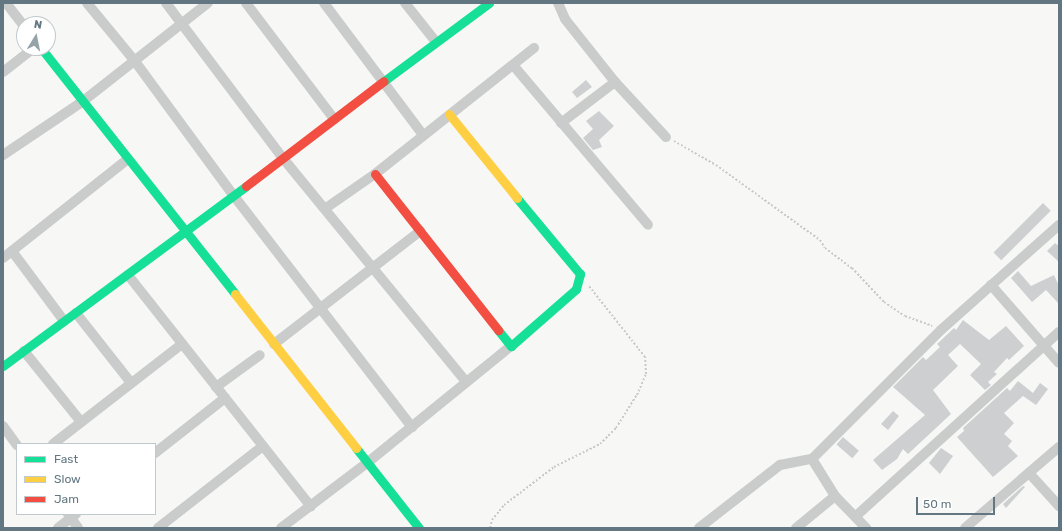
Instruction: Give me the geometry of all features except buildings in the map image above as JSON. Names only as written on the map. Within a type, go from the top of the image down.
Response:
[{"type":"street","points":[[6,3],[16,16]]},
{"type":"street","points":[[87,3],[134,60],[234,196],[412,427]]},
{"type":"street","points":[[166,3],[282,157],[326,208],[466,382]]},
{"type":"street","points":[[3,155],[82,102],[208,3]]},
{"type":"street","points":[[246,3],[334,119]]},
{"type":"street","points":[[324,3],[423,135]]},
{"type":"street","points":[[405,3],[436,42]]},
{"type":"street","points":[[3,366],[187,232],[282,157],[488,3]]},
{"type":"street","points":[[558,3],[566,19],[615,82],[666,137]]},
{"type":"street","points":[[326,208],[375,174],[534,48]]},
{"type":"street","points":[[3,72],[24,56]]},
{"type":"street","points":[[47,56],[419,528]]},
{"type":"street","points":[[513,66],[648,225]]},
{"type":"street","points":[[561,123],[615,82]]},
{"type":"street","points":[[281,528],[368,463],[511,346],[576,289],[580,274],[449,114]]},
{"type":"street","points":[[3,258],[128,159]]},
{"type":"street","points":[[375,174],[511,346]]},
{"type":"street","points":[[700,528],[780,465],[812,459],[941,330],[1059,225]]},
{"type":"street","points":[[274,344],[420,230]]},
{"type":"street","points":[[12,251],[64,321]]},
{"type":"street","points":[[128,275],[311,507]]},
{"type":"street","points":[[992,285],[1059,363]]},
{"type":"street","points":[[76,313],[131,383]]},
{"type":"street","points":[[856,516],[1059,332]]},
{"type":"street","points":[[54,443],[182,344]]},
{"type":"street","points":[[24,351],[81,422]]},
{"type":"street","points":[[216,387],[260,355]]},
{"type":"street","points":[[156,452],[225,398]]},
{"type":"street","points":[[3,426],[16,444]]},
{"type":"street","points":[[158,528],[263,446]]},
{"type":"street","points":[[967,528],[1059,447]]},
{"type":"street","points":[[812,459],[835,496],[866,528]]},
{"type":"street","points":[[1029,473],[1059,506]]},
{"type":"street","points":[[796,528],[835,496]]},
{"type":"street","points":[[58,528],[72,515],[78,528]]},
{"type":"path","points":[[666,137],[716,165],[820,240],[826,248],[852,268],[884,302],[905,316],[941,330]]},
{"type":"path","points":[[490,528],[492,520],[504,505],[554,467],[600,444],[616,428],[637,395],[646,374],[645,357],[609,315],[580,274]]},
{"type":"traffic: fast","points":[[384,81],[489,3]]},
{"type":"traffic: fast","points":[[47,56],[235,294]]},
{"type":"traffic: fast","points":[[3,366],[246,186]]},
{"type":"traffic: fast","points":[[498,330],[511,346],[576,289],[580,274],[517,198]]},
{"type":"traffic: fast","points":[[356,448],[419,528]]},
{"type":"traffic: slow","points":[[449,114],[517,198]]},
{"type":"traffic: slow","points":[[235,294],[356,448]]},
{"type":"traffic: jam","points":[[246,186],[384,81]]},
{"type":"traffic: jam","points":[[375,174],[498,330]]}]
